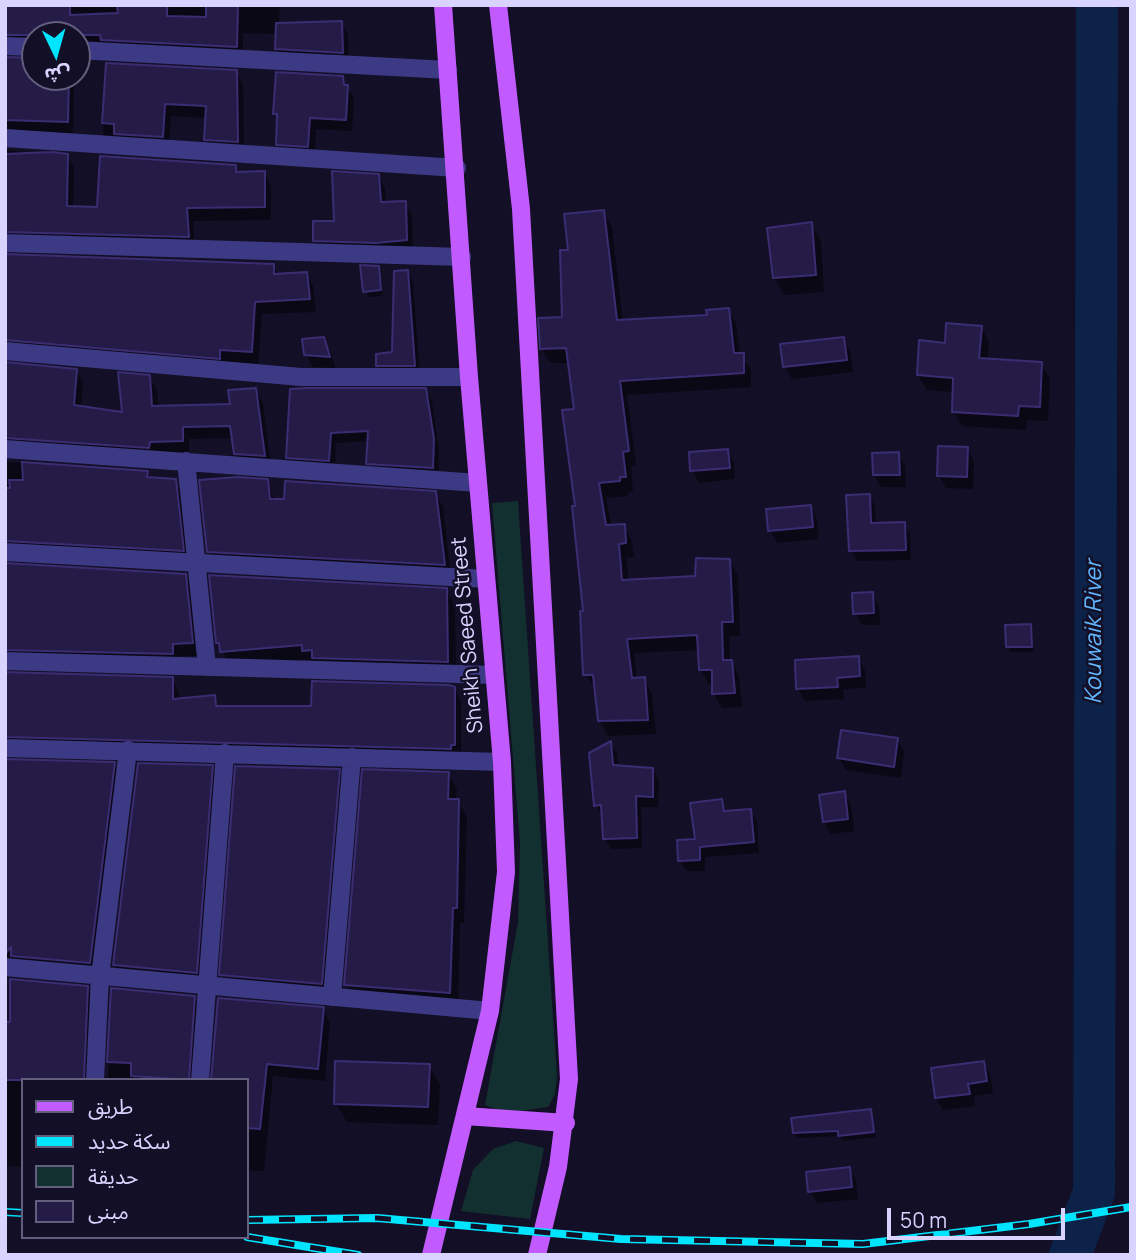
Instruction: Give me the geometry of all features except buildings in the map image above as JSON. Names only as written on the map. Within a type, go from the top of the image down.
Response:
[{"type":"main road","name":"Sheikh Saeed Street","points":[[431,1255],[490,1011],[506,872],[502,762],[469,377],[457,168],[443,5]]},
{"type":"main road","points":[[498,5],[521,209],[568,1053],[566,1123],[537,1255]]},
{"type":"main road","points":[[465,1116],[566,1123]]},
{"type":"street","points":[[91,51],[448,70]]},
{"type":"street","points":[[5,138],[457,168]]},
{"type":"street","points":[[5,243],[462,257]]},
{"type":"street","points":[[5,351],[301,377],[469,377]]},
{"type":"street","points":[[5,449],[478,483]]},
{"type":"street","points":[[186,461],[194,562],[207,667]]},
{"type":"street","points":[[5,552],[486,579]]},
{"type":"street","points":[[5,662],[495,675]]},
{"type":"street","points":[[5,748],[502,762]]},
{"type":"street","points":[[95,1078],[100,976],[128,750]]},
{"type":"street","points":[[200,1078],[205,985],[225,753]]},
{"type":"street","points":[[332,997],[352,757]]},
{"type":"street","points":[[5,967],[490,1011]]},
{"type":"green space","points":[[518,501],[557,1076],[555,1094],[548,1107],[506,1113],[485,1105],[518,922],[520,843],[492,503]]},
{"type":"green space","points":[[516,1141],[544,1148],[530,1219],[461,1211],[473,1170],[493,1149]]},
{"type":"waterway","name":"Kouwaik River","points":[[1070,1255],[1094,1192],[1097,5]]},
{"type":"railway","points":[[248,1220],[377,1218],[621,1239],[863,1244],[1029,1224],[1131,1207]]},
{"type":"railway","points":[[5,1212],[21,1213]]},
{"type":"railway","points":[[248,1237],[358,1255]]}]
